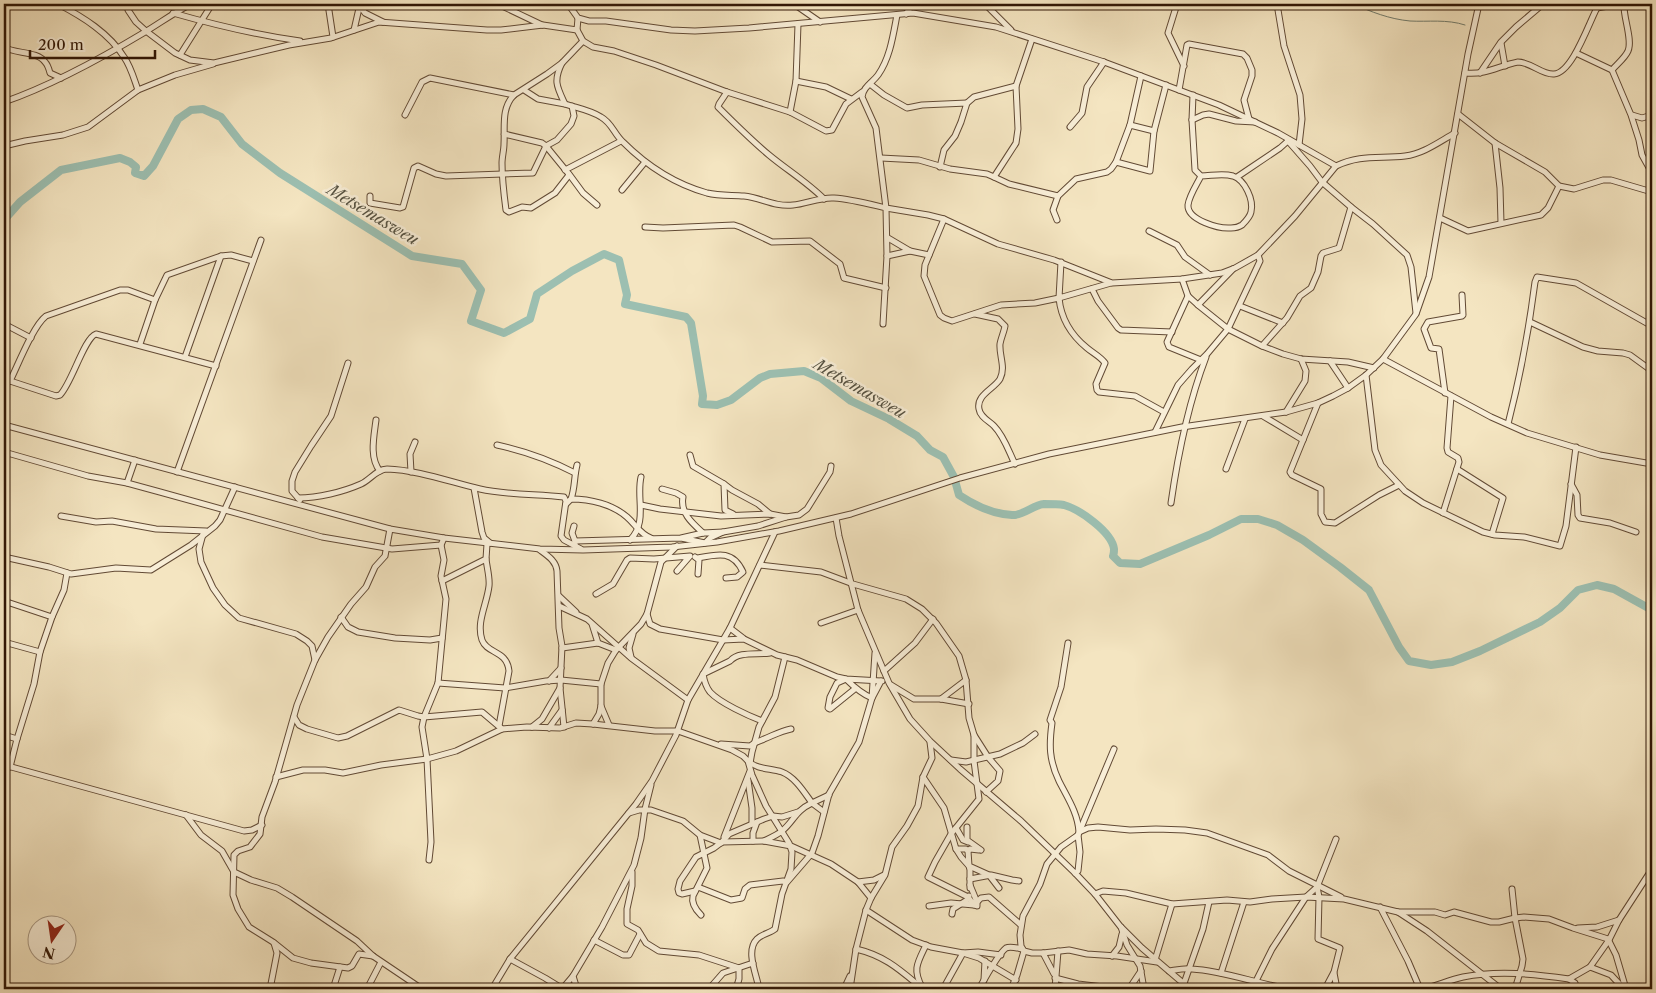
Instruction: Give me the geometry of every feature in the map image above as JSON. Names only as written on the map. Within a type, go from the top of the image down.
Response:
[{"type":"street","points":[[58,4],[86,20],[101,31],[118,48],[128,64],[138,90]]},
{"type":"street","points":[[127,4],[131,16],[146,31],[180,55],[190,60],[214,63]]},
{"type":"street","points":[[4,102],[61,78],[118,48],[173,13],[191,4]]},
{"type":"street","points":[[180,55],[212,4]]},
{"type":"street","points":[[328,4],[333,37]]},
{"type":"street","points":[[498,4],[543,25]]},
{"type":"street","points":[[568,4],[578,18],[645,28],[695,31],[906,14],[931,15],[1012,31],[1193,95],[1256,122],[1336,166]]},
{"type":"street","points":[[794,4],[821,22]]},
{"type":"street","points":[[906,14],[913,4]]},
{"type":"street","points":[[985,4],[1012,31]]},
{"type":"street","points":[[1176,4],[1168,33],[1184,66]]},
{"type":"street","points":[[1277,4],[1284,46],[1300,95],[1302,118],[1299,145]]},
{"type":"street","points":[[4,425],[390,529],[540,550],[582,550],[705,544],[775,532],[836,518],[960,478],[1056,453],[1186,426],[1286,412],[1318,403],[1348,388],[1374,368],[1383,359],[1416,314],[1429,277],[1479,4]]},
{"type":"street","points":[[1480,74],[1501,42],[1543,4]]},
{"type":"street","points":[[1585,4],[1598,6],[1619,4]]},
{"type":"street","points":[[1612,70],[1625,56],[1629,45],[1624,4]]},
{"type":"street","points":[[354,30],[360,5]]},
{"type":"street","points":[[360,5],[365,13],[383,22]]},
{"type":"street","points":[[1465,73],[1480,74],[1523,62],[1548,73],[1555,74],[1566,68],[1576,53],[1598,6]]},
{"type":"street","points":[[173,13],[258,35],[305,42]]},
{"type":"street","points":[[578,18],[577,30],[583,41],[593,47],[614,51],[727,92],[790,112],[829,131],[832,130],[846,104],[862,92],[882,69],[888,54],[897,15]]},
{"type":"street","points":[[4,146],[63,135],[88,127],[138,90],[175,75],[214,63],[333,37],[383,22],[487,30],[543,25],[577,30]]},
{"type":"street","points":[[790,112],[796,81],[798,24]]},
{"type":"street","points":[[994,177],[1012,149],[1018,135],[1016,86],[1032,39]]},
{"type":"street","points":[[583,41],[562,62],[510,99],[503,127],[502,174],[506,210],[508,212],[522,206],[531,208],[538,204],[555,193],[567,172],[621,140]]},
{"type":"street","points":[[1501,42],[1505,66]]},
{"type":"street","points":[[1179,90],[1186,47],[1189,44],[1245,55],[1252,70],[1252,76],[1244,100],[1249,119]]},
{"type":"street","points":[[4,47],[9,50],[39,57],[46,62],[50,73],[61,78]]},
{"type":"street","points":[[1576,53],[1612,70],[1631,115],[1642,155],[1652,172]]},
{"type":"street","points":[[562,62],[557,72],[556,80],[566,104]]},
{"type":"street","points":[[1070,127],[1082,112],[1087,87],[1104,62]]},
{"type":"street","points":[[1057,220],[1053,210],[1058,196],[1076,179],[1107,172],[1116,162],[1130,124],[1141,76]]},
{"type":"street","points":[[405,115],[422,82],[430,78],[514,95]]},
{"type":"street","points":[[796,81],[826,87],[851,99]]},
{"type":"street","points":[[870,84],[884,95],[908,108],[922,105],[967,103],[974,98],[1016,86]]},
{"type":"street","points":[[1116,162],[1150,171],[1154,131],[1166,85]]},
{"type":"street","points":[[524,90],[538,99],[566,104],[602,117],[610,123],[621,140],[645,162],[675,180],[706,193],[744,196],[767,203],[782,205],[793,205],[824,199],[844,200],[928,215],[944,219],[998,244],[1061,262],[1112,282]]},
{"type":"street","points":[[727,92],[718,104],[718,107],[748,138],[778,163],[812,187],[824,199]]},
{"type":"street","points":[[862,92],[862,97],[876,128],[886,208],[888,256],[883,324]]},
{"type":"street","points":[[1193,95],[1194,163],[1195,170],[1201,176]]},
{"type":"street","points":[[940,167],[944,150],[961,122],[967,103]]},
{"type":"street","points":[[370,196],[370,203],[403,207],[409,181],[416,166],[446,176],[533,173],[546,146],[557,140],[571,124],[574,116],[572,106]]},
{"type":"street","points":[[1192,120],[1209,114],[1236,121],[1256,122]]},
{"type":"street","points":[[1458,114],[1495,143],[1545,172],[1558,186],[1574,189],[1603,180],[1611,180],[1652,192]]},
{"type":"street","points":[[1631,115],[1642,118],[1652,115]]},
{"type":"street","points":[[1130,124],[1154,131]]},
{"type":"street","points":[[944,219],[929,255],[924,276],[940,314],[952,321],[1001,305],[1059,298],[1112,282],[1182,279],[1210,275],[1234,268],[1258,255],[1295,216],[1336,166],[1368,157],[1405,156],[1418,153],[1455,133]]},
{"type":"street","points":[[504,134],[542,143],[546,146],[583,193],[597,205]]},
{"type":"street","points":[[1236,177],[1262,161],[1289,140]]},
{"type":"street","points":[[1289,140],[1322,182],[1373,224],[1407,256],[1411,267],[1416,314]]},
{"type":"street","points":[[1495,143],[1500,188],[1501,224]]},
{"type":"street","points":[[881,158],[919,160],[940,167],[987,174],[1009,184],[1058,196]]},
{"type":"street","points":[[622,190],[645,162]]},
{"type":"street","points":[[1223,174],[1236,177],[1242,182],[1250,197],[1251,213],[1242,225],[1229,229],[1212,225],[1190,212],[1188,204],[1201,176],[1223,174]]},
{"type":"street","points":[[1440,218],[1468,231],[1541,216],[1548,208],[1558,186]]},
{"type":"street","points":[[1262,346],[1283,323],[1300,296],[1311,288],[1318,272],[1320,256],[1323,253],[1339,248],[1351,207]]},
{"type":"street","points":[[644,227],[734,225],[772,242],[810,242],[840,264],[844,278],[886,288]]},
{"type":"street","points":[[1149,231],[1177,245],[1186,257],[1210,275]]},
{"type":"street","points":[[888,238],[910,250],[929,255]]},
{"type":"street","points":[[176,472],[261,240]]},
{"type":"street","points":[[888,256],[910,250]]},
{"type":"street","points":[[140,344],[155,300],[169,273],[221,256],[231,255],[253,261]]},
{"type":"street","points":[[1155,432],[1178,385],[1228,329],[1260,262],[1258,255]]},
{"type":"street","points":[[185,357],[221,256]]},
{"type":"street","points":[[1061,262],[1059,298],[1061,313],[1071,333],[1105,363],[1096,384],[1096,390],[1099,392],[1135,396],[1164,412]]},
{"type":"street","points":[[1198,304],[1234,268]]},
{"type":"street","points":[[1508,424],[1519,380],[1537,277],[1576,282],[1652,326]]},
{"type":"street","points":[[1182,279],[1188,296],[1228,329],[1262,346],[1301,359],[1348,362],[1374,368]]},
{"type":"street","points":[[1092,288],[1098,301],[1121,330],[1172,332]]},
{"type":"street","points":[[10,381],[42,318],[50,313],[120,290],[128,290],[155,300]]},
{"type":"street","points":[[1443,513],[1459,462],[1458,458],[1448,452],[1447,448],[1448,394],[1439,349],[1431,348],[1424,329],[1428,322],[1464,315],[1462,295]]},
{"type":"street","points":[[1188,296],[1167,342],[1169,347],[1201,360]]},
{"type":"street","points":[[1240,306],[1283,323]]},
{"type":"street","points":[[975,314],[998,319],[1005,326],[1000,346],[1003,370],[1001,377],[981,399],[978,408],[982,416],[1000,433],[1015,464]]},
{"type":"street","points":[[1530,322],[1598,352],[1630,355],[1652,370]]},
{"type":"street","points":[[6,325],[31,338]]},
{"type":"street","points":[[4,379],[56,396],[60,395],[77,367],[90,337],[96,334],[140,344],[216,366]]},
{"type":"street","points":[[1171,504],[1178,456],[1207,354]]},
{"type":"street","points":[[1286,412],[1305,381],[1306,370],[1301,359]]},
{"type":"street","points":[[1383,359],[1527,433],[1600,455],[1652,464]]},
{"type":"street","points":[[1330,361],[1348,388]]},
{"type":"street","points":[[306,506],[292,490],[292,481],[311,446],[330,419],[348,363]]},
{"type":"street","points":[[1366,375],[1374,450],[1382,464],[1399,485],[1423,503],[1468,526],[1492,534],[1524,537],[1560,546],[1566,526],[1576,447]]},
{"type":"street","points":[[1318,403],[1290,474],[1321,488],[1321,514],[1325,522],[1335,523],[1379,495],[1399,485]]},
{"type":"street","points":[[1263,416],[1303,440]]},
{"type":"street","points":[[1226,469],[1245,419]]},
{"type":"street","points":[[376,420],[372,455],[375,466],[380,471]]},
{"type":"street","points":[[411,472],[410,454],[415,442]]},
{"type":"street","points":[[497,445],[553,462],[575,473]]},
{"type":"street","points":[[4,452],[88,476],[127,483],[322,537],[395,549],[442,545]]},
{"type":"street","points":[[690,455],[694,466],[758,504],[770,514]]},
{"type":"street","points":[[127,483],[135,460]]},
{"type":"street","points":[[566,504],[573,492],[577,465]]},
{"type":"street","points":[[575,544],[681,538],[703,533],[758,526],[799,515],[807,510],[830,472],[831,466]]},
{"type":"street","points":[[298,498],[312,498],[354,487],[380,471],[387,469],[411,472],[492,491],[564,497],[566,498],[566,504],[561,536],[564,540],[575,544],[582,550]]},
{"type":"street","points":[[1457,469],[1503,498],[1492,534]]},
{"type":"street","points":[[630,540],[638,529],[641,516],[639,488],[641,477]]},
{"type":"street","points":[[724,484],[725,510],[736,515]]},
{"type":"street","points":[[1571,484],[1577,495],[1578,515],[1580,518],[1636,532]]},
{"type":"street","points":[[4,557],[76,574],[116,568],[150,570],[191,545],[220,520],[235,487]]},
{"type":"street","points":[[474,488],[482,532],[489,544]]},
{"type":"street","points":[[662,489],[683,497],[684,511],[692,523],[703,533]]},
{"type":"street","points":[[570,499],[584,499],[612,508],[626,516],[642,534],[653,540]]},
{"type":"street","points":[[641,504],[660,509],[721,516],[770,514],[786,517]]},
{"type":"street","points":[[61,516],[96,522],[112,521],[156,529],[205,533]]},
{"type":"street","points":[[836,518],[858,610],[888,682],[910,719],[950,760],[1021,821],[1075,873],[1095,894],[1120,926],[1183,986],[1190,989]]},
{"type":"street","points":[[574,526],[572,533],[575,544]]},
{"type":"street","points":[[373,956],[359,954],[352,966],[348,968],[311,963],[293,958],[273,942],[249,927],[238,909],[233,895],[234,857],[235,853],[252,845],[260,834],[262,817],[294,717],[315,660],[351,604],[366,587],[375,567],[385,556],[390,529]]},
{"type":"street","points":[[705,544],[710,538],[722,532]]},
{"type":"street","points":[[491,989],[510,959],[652,781],[678,731],[688,700],[730,628],[775,532]]},
{"type":"street","points":[[205,533],[199,549],[200,562],[213,588],[225,605],[239,618],[296,634],[308,641],[312,646],[315,660]]},
{"type":"street","points":[[429,860],[431,842],[422,727],[424,717],[438,683],[446,599],[441,573],[444,560],[442,545],[444,538]]},
{"type":"street","points":[[681,538],[705,544]]},
{"type":"street","points":[[489,544],[486,559],[489,585],[482,614],[482,638],[485,644],[501,655],[508,664],[509,671],[500,728]]},
{"type":"street","points":[[593,724],[601,706],[601,684],[608,663],[647,614],[660,566],[664,558],[678,546]]},
{"type":"street","points":[[540,550],[556,565],[559,628],[562,648],[560,688],[564,727]]},
{"type":"street","points":[[596,594],[613,584],[630,558],[664,558],[681,555],[698,558],[717,553],[728,556],[740,564],[743,572],[737,577],[726,578]]},
{"type":"street","points":[[677,571],[690,556]]},
{"type":"street","points":[[698,558],[698,574]]},
{"type":"street","points":[[442,581],[486,559]]},
{"type":"street","points":[[760,565],[822,572],[852,584],[906,598],[933,619],[957,651],[966,680],[969,718],[974,735],[974,761],[979,796],[978,802],[951,834],[928,877],[968,897],[976,904]]},
{"type":"street","points":[[10,767],[34,684],[40,652],[64,590],[67,573]]},
{"type":"street","points":[[558,596],[578,614],[592,623],[618,649],[688,700]]},
{"type":"street","points":[[4,602],[52,618]]},
{"type":"street","points":[[559,606],[578,614]]},
{"type":"street","points":[[821,623],[858,610]]},
{"type":"street","points":[[647,614],[650,624],[660,629],[723,640],[744,639]]},
{"type":"street","points":[[342,617],[348,627],[358,632],[395,638],[430,640],[442,638]]},
{"type":"street","points":[[884,671],[915,643],[933,619]]},
{"type":"street","points":[[592,623],[598,643]]},
{"type":"street","points":[[730,628],[744,639],[784,658],[797,660],[846,679],[888,682],[914,700],[941,699],[969,704]]},
{"type":"street","points":[[631,658],[629,648],[634,631]]},
{"type":"street","points":[[4,642],[40,652]]},
{"type":"street","points":[[562,648],[598,643],[618,649]]},
{"type":"street","points":[[1068,643],[1062,687],[1050,720],[1052,723],[1049,746],[1055,770],[1074,810],[1080,852],[1078,870],[1075,873]]},
{"type":"street","points":[[872,698],[875,651]]},
{"type":"street","points":[[703,674],[742,655],[771,652]]},
{"type":"street","points":[[760,989],[752,951],[759,937],[775,930],[782,894],[793,860],[791,846],[766,806],[750,770],[749,762],[762,720],[775,697],[784,658]]},
{"type":"street","points":[[549,681],[561,667]]},
{"type":"street","points":[[703,674],[710,692]]},
{"type":"street","points":[[846,679],[872,698]]},
{"type":"street","points":[[846,679],[837,683],[830,697],[828,708],[830,709],[856,688]]},
{"type":"street","points":[[438,683],[505,688],[561,680],[601,684]]},
{"type":"street","points":[[941,699],[966,680]]},
{"type":"street","points":[[787,882],[810,855],[818,836],[829,794],[859,742],[872,698],[881,681]]},
{"type":"street","points":[[696,686],[710,692],[738,710],[762,720]]},
{"type":"street","points":[[531,728],[542,719],[560,688]]},
{"type":"street","points":[[601,706],[609,725]]},
{"type":"street","points":[[294,717],[301,726],[338,738],[347,736],[395,711],[402,710],[424,717],[477,712],[486,714],[500,728]]},
{"type":"street","points":[[549,728],[562,710]]},
{"type":"street","points":[[276,777],[304,770],[343,772],[426,760],[456,751],[500,728],[549,728],[564,727],[576,723],[609,725],[655,731],[678,731],[739,753],[759,768],[786,774],[794,780],[812,804],[824,812]]},
{"type":"street","points":[[717,745],[750,746],[754,742],[791,729]]},
{"type":"street","points":[[950,760],[966,762],[1000,754],[1023,743],[1035,734]]},
{"type":"street","points":[[4,735],[17,739]]},
{"type":"street","points":[[974,735],[1000,771],[998,781],[986,792]]},
{"type":"street","points":[[850,989],[856,949],[866,910],[885,875],[892,846],[907,826],[918,806],[923,777],[932,758],[930,741]]},
{"type":"street","points":[[1078,833],[1114,749]]},
{"type":"street","points":[[4,766],[244,831],[262,826]]},
{"type":"street","points":[[721,842],[750,770]]},
{"type":"street","points":[[748,776],[752,824]]},
{"type":"street","points":[[923,777],[944,808],[956,848],[969,866],[990,875],[1019,881]]},
{"type":"street","points":[[652,781],[645,809],[641,838],[633,867],[627,921],[630,927],[638,930],[646,943],[659,951],[699,955],[739,968]]},
{"type":"street","points":[[787,882],[750,885],[745,889],[742,898],[731,900],[696,889],[682,894],[679,892],[679,886],[693,860],[721,842],[728,834],[773,816],[782,817],[798,812],[829,794]]},
{"type":"street","points":[[628,813],[645,809],[683,821],[700,835],[721,842],[764,841],[791,846],[831,864],[858,882],[871,898]]},
{"type":"street","points":[[764,841],[782,831],[798,812]]},
{"type":"street","points":[[186,815],[201,835],[222,851],[234,872],[251,880],[277,888],[292,897],[356,941],[381,962],[422,989]]},
{"type":"street","points":[[753,841],[753,833],[758,821]]},
{"type":"street","points":[[967,827],[968,842]]},
{"type":"street","points":[[1011,989],[1016,980],[1023,950],[1020,936],[1023,916],[1040,884],[1047,864],[1054,854],[1078,833],[1090,827],[1208,833],[1262,852],[1289,871],[1344,899]]},
{"type":"street","points":[[956,828],[963,840],[981,850],[970,849],[968,851],[956,848]]},
{"type":"street","points":[[700,835],[707,868],[692,900],[695,908],[701,914]]},
{"type":"street","points":[[1325,989],[1334,972],[1340,948],[1318,940],[1318,886],[1336,839]]},
{"type":"street","points":[[952,914],[953,909],[967,900],[968,897],[970,882],[968,851]]},
{"type":"street","points":[[510,959],[562,989],[573,976],[594,940],[633,867]]},
{"type":"street","points":[[1569,979],[1590,967],[1609,940],[1619,920],[1652,869]]},
{"type":"street","points":[[858,882],[874,880],[885,875]]},
{"type":"street","points":[[970,882],[990,875]]},
{"type":"street","points":[[990,875],[999,888]]},
{"type":"street","points":[[970,882],[976,904]]},
{"type":"street","points":[[1252,989],[1272,949],[1306,897],[1318,886]]},
{"type":"street","points":[[1512,889],[1515,918],[1523,959],[1515,989]]},
{"type":"street","points":[[1095,894],[1103,891],[1126,893],[1172,904],[1227,900],[1260,902],[1272,899],[1306,897],[1344,899],[1398,912],[1435,912],[1445,914],[1454,912],[1491,922],[1524,917],[1549,919],[1609,940],[1622,973],[1625,989]]},
{"type":"street","points":[[976,904],[981,898],[989,897],[1021,925]]},
{"type":"street","points":[[1183,986],[1203,929],[1209,902]]},
{"type":"street","points":[[1221,973],[1244,902]]},
{"type":"street","points":[[929,906],[951,903],[976,904]]},
{"type":"street","points":[[1156,961],[1172,904]]},
{"type":"street","points":[[1380,907],[1421,989],[1455,979],[1482,974],[1520,974],[1569,979],[1575,983],[1577,989]]},
{"type":"street","points":[[866,910],[906,937],[926,945],[963,953],[985,961],[1016,980]]},
{"type":"street","points":[[1398,912],[1427,931],[1501,989]]},
{"type":"street","points":[[1573,928],[1597,927],[1619,920]]},
{"type":"street","points":[[1120,926],[1141,971],[1144,989]]},
{"type":"street","points":[[594,940],[624,955],[629,955],[640,934]]},
{"type":"street","points":[[1112,956],[1119,947],[1123,934]]},
{"type":"street","points":[[270,989],[277,953],[273,942]]},
{"type":"street","points":[[856,949],[880,957],[903,972],[923,989],[915,968],[926,945]]},
{"type":"street","points":[[979,989],[993,966],[1008,947],[1032,953],[1069,950],[1087,954],[1156,961]]},
{"type":"street","points":[[1119,947],[1120,956]]},
{"type":"street","points":[[1055,989],[1058,951]]},
{"type":"street","points":[[963,953],[978,952],[1001,955]]},
{"type":"street","points":[[944,989],[963,953]]},
{"type":"street","points":[[1043,953],[1055,977],[1078,984],[1120,989]]},
{"type":"street","points":[[984,980],[985,961]]},
{"type":"street","points":[[368,989],[381,962]]},
{"type":"street","points":[[709,989],[723,974],[753,963]]},
{"type":"street","points":[[333,989],[340,967]]},
{"type":"street","points":[[1590,967],[1611,975],[1625,989]]},
{"type":"street","points":[[736,989],[739,980],[739,968]]},
{"type":"street","points":[[903,972],[915,968]]},
{"type":"street","points":[[1168,971],[1190,968],[1290,989]]},
{"type":"street","points":[[1129,989],[1141,971]]},
{"type":"street","points":[[844,989],[853,972]]},
{"type":"street","points":[[1334,972],[1336,989]]},
{"type":"street","points":[[573,976],[577,989]]},
{"type":"street","points":[[921,986],[930,989]]},
{"type":"street","points":[[944,989],[954,989]]},
{"type":"waterway","points":[[1353,4],[1395,19],[1444,21],[1465,25]]},
{"type":"waterway","name":"Metsemasweu","points":[[4,220],[20,202],[61,170],[120,158],[136,167],[135,173],[144,176],[153,166],[178,119],[191,110],[203,109],[221,117],[242,144],[280,173],[412,256],[462,264],[481,290],[471,321],[504,333],[530,319],[537,294],[572,271],[604,254],[619,260],[627,295],[625,304],[686,317],[691,323],[703,396],[702,404],[717,405],[731,400],[760,378],[770,374],[804,371],[821,378],[851,401],[889,419],[917,436],[930,450],[943,457],[954,477],[959,495],[965,499],[991,511],[1012,515],[1020,514],[1044,504],[1070,507],[1086,516],[1101,529],[1112,542],[1113,556],[1120,563],[1140,564],[1209,535],[1241,519],[1258,519],[1277,525],[1303,540],[1369,590],[1399,647],[1409,661],[1431,665],[1452,662],[1480,651],[1540,622],[1560,608],[1578,590],[1597,585],[1614,589],[1652,610]]}]
